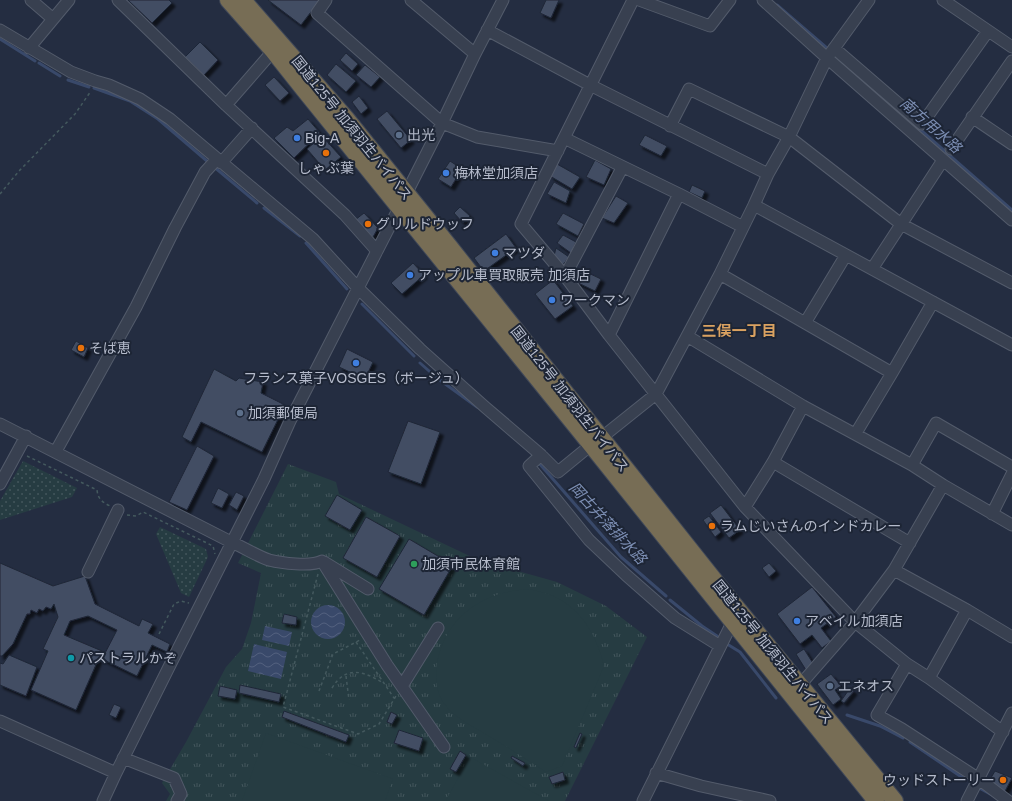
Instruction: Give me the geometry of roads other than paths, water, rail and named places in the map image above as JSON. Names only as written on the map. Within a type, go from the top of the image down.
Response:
[{"type":"highway","name":"国道125号 加須羽生バイパス","points":[[228,0],[403,201],[596,442],[733,621],[876,801]]},
{"type":"highway","name":"国道125号 加須羽生バイパス","points":[[243,0],[346,118],[403,201]]},
{"type":"highway","name":"国道125号 加須羽生バイパス","points":[[596,442],[720,587],[894,801]]},
{"type":"street","points":[[31,0],[53,20]]},
{"type":"street","points":[[29,48],[69,0]]},
{"type":"street","points":[[118,0],[226,104],[345,215],[377,251]]},
{"type":"street","points":[[326,0],[317,13],[442,123],[477,136],[558,151]]},
{"type":"street","points":[[411,0],[475,54]]},
{"type":"street","points":[[104,801],[116,773],[233,543],[290,421],[403,201],[503,0]]},
{"type":"street","points":[[633,0],[521,224],[566,276],[609,335],[745,507],[855,622],[907,664],[929,678],[1003,732]]},
{"type":"street","points":[[639,0],[710,26],[730,0]]},
{"type":"street","points":[[763,0],[1012,220]]},
{"type":"street","points":[[0,30],[72,72],[109,85],[140,99],[170,120],[215,163],[313,239],[355,293],[485,407],[537,459],[558,472],[656,394],[720,274],[768,174],[789,137],[827,58],[869,0]]},
{"type":"street","points":[[943,0],[1012,47]]},
{"type":"street","points":[[487,30],[670,126],[768,174]]},
{"type":"street","points":[[834,48],[922,124],[988,31]]},
{"type":"street","points":[[226,104],[273,51]]},
{"type":"street","points":[[951,149],[1012,61]]},
{"type":"street","points":[[670,126],[689,89],[789,137],[901,224],[1012,283]]},
{"type":"street","points":[[972,117],[1012,144]]},
{"type":"street","points":[[56,451],[136,308],[175,228],[205,172],[252,128]]},
{"type":"street","points":[[564,138],[743,227]]},
{"type":"street","points":[[872,269],[943,160]]},
{"type":"street","points":[[566,276],[622,168]]},
{"type":"street","points":[[609,335],[679,194]]},
{"type":"street","points":[[754,205],[933,302],[1011,342]]},
{"type":"street","points":[[805,323],[846,255]]},
{"type":"street","points":[[720,274],[892,373]]},
{"type":"street","points":[[856,433],[933,302]]},
{"type":"street","points":[[687,336],[803,406],[856,433],[1012,525]]},
{"type":"street","points":[[745,507],[773,462],[803,406]]},
{"type":"street","points":[[912,465],[936,423],[1012,468]]},
{"type":"street","points":[[0,424],[56,451],[233,543],[270,560],[300,564],[318,563],[322,561]]},
{"type":"street","points":[[0,484],[26,436]]},
{"type":"street","points":[[537,459],[530,466],[594,545],[675,618],[722,642]]},
{"type":"street","points":[[773,462],[910,543]]},
{"type":"street","points":[[992,514],[1012,474]]},
{"type":"street","points":[[800,685],[855,622],[894,570],[943,485]]},
{"type":"street","points":[[88,572],[118,510]]},
{"type":"street","points":[[322,561],[368,589]]},
{"type":"street","points":[[322,561],[402,686],[444,747]]},
{"type":"street","points":[[894,570],[967,610],[1012,637]]},
{"type":"street","points":[[929,678],[967,610]]},
{"type":"street","points":[[643,801],[733,621]]},
{"type":"street","points":[[402,686],[438,628]]},
{"type":"street","points":[[907,664],[877,715],[902,729],[977,784],[1008,801]]},
{"type":"street","points":[[967,801],[1012,714]]},
{"type":"street","points":[[0,721],[116,773]]},
{"type":"street","points":[[124,758],[174,778],[181,794],[177,801]]},
{"type":"street","points":[[656,773],[701,786],[770,801]]},
{"type":"water","points":[[325,605],[331,605],[340,610],[344,616],[344,628],[340,634],[331,639],[325,639],[316,634],[311,625],[311,619],[316,610]]},
{"type":"water","points":[[265,626],[292,632],[289,646],[262,640]]},
{"type":"water","points":[[254,644],[287,652],[281,679],[248,671]]},
{"type":"waterway","name":"南方用水路","points":[[777,5],[828,49]]},
{"type":"waterway","name":"岡古井落排水路","points":[[0,39],[35,61]]},
{"type":"waterway","name":"岡古井落排水路","points":[[39,63],[60,76]]},
{"type":"waterway","name":"岡古井落排水路","points":[[68,80],[89,87]]},
{"type":"waterway","name":"岡古井落排水路","points":[[94,88],[130,101],[158,119],[207,161]]},
{"type":"waterway","name":"南方用水路","points":[[884,98],[1012,210]]},
{"type":"waterway","name":"岡古井落排水路","points":[[213,166],[257,203]]},
{"type":"waterway","name":"岡古井落排水路","points":[[264,208],[300,236]]},
{"type":"waterway","name":"岡古井落排水路","points":[[306,243],[347,289]]},
{"type":"waterway","name":"岡古井落排水路","points":[[362,304],[414,356]]},
{"type":"waterway","name":"岡古井落排水路","points":[[420,363],[437,378],[477,407]]},
{"type":"waterway","name":"岡古井落排水路","points":[[538,462],[621,557],[666,596]]},
{"type":"waterway","name":"岡古井落排水路","points":[[670,600],[717,636]]},
{"type":"waterway","name":"岡古井落排水路","points":[[727,644],[740,652],[776,698]]},
{"type":"waterway","name":"岡古井落排水路","points":[[847,715],[880,726],[903,738]]},
{"type":"waterway","name":"岡古井落排水路","points":[[910,742],[963,778]]},
{"type":"waterway","name":"岡古井落排水路","points":[[981,789],[992,795]]},
{"type":"place","name":"出光","points":[[399,135]]},
{"type":"place","name":"Big-A","points":[[297,138]]},
{"type":"place","name":"しゃぶ葉","points":[[326,153]]},
{"type":"place","name":"梅林堂加須店","points":[[446,173]]},
{"type":"place","name":"グリルドウッフ","points":[[368,224]]},
{"type":"place","name":"マツダ","points":[[495,253]]},
{"type":"place","name":"アップル車買取販売 加須店","points":[[410,275]]},
{"type":"place","name":"ワークマン","points":[[552,300]]},
{"type":"place","name":"そば恵","points":[[81,348]]},
{"type":"place","name":"フランス菓子VOSGES（ボージュ）","points":[[356,363]]},
{"type":"place","name":"加須郵便局","points":[[240,413]]},
{"type":"place","name":"ラムじいさんのインドカレー","points":[[712,526]]},
{"type":"place","name":"加須市民体育館","points":[[414,564]]},
{"type":"place","name":"アベイル加須店","points":[[797,621]]},
{"type":"place","name":"パストラルかぞ","points":[[71,658]]},
{"type":"place","name":"エネオス","points":[[830,686]]},
{"type":"place","name":"ウッドストーリー","points":[[1003,780]]},
{"type":"district","name":"三俣一丁目","points":[[739,330]]}]
